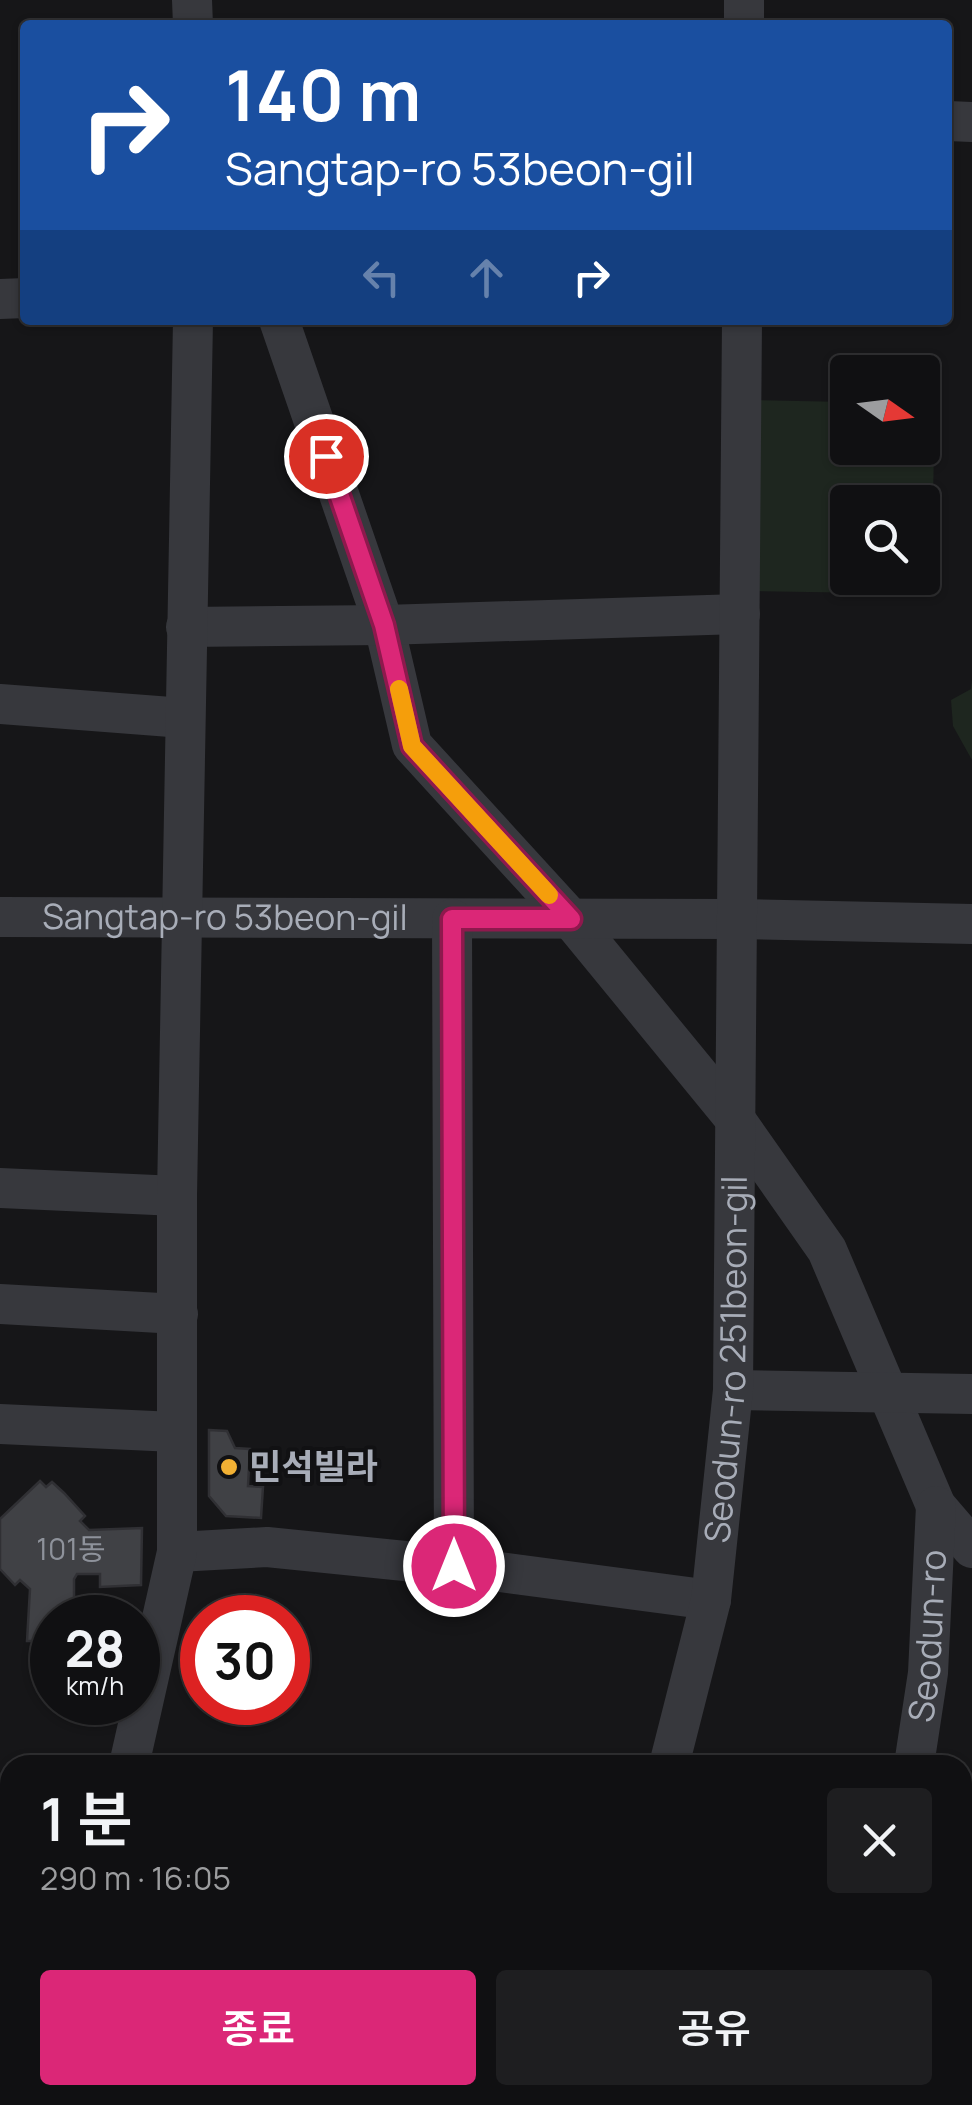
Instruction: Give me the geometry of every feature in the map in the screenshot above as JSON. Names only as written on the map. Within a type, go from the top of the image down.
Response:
[{"type":"street","points":[[132,1755],[177,1552],[177,1196],[194,325]]},
{"type":"street","points":[[281,325],[384,625],[412,746],[571,919],[736,1119]]},
{"type":"street","name":"Seodun-ro 251beon-gil","points":[[672,1755],[711,1600],[733,1390],[742,325]]},
{"type":"street","points":[[186,627],[740,614]]},
{"type":"street","points":[[0,704],[184,718]]},
{"type":"street","name":"Sangtap-ro 53beon-gil","points":[[0,917],[738,919],[972,924]]},
{"type":"street","name":"Sangtap-ro 53beon-gil","points":[[452,919],[454,1566]]},
{"type":"street","name":"Seodun-ro 251beon-gil","points":[[736,1119],[827,1250],[936,1506]]},
{"type":"street","points":[[0,1188],[177,1196]]},
{"type":"street","points":[[0,1304],[178,1314]]},
{"type":"street","points":[[733,1390],[972,1394]]},
{"type":"street","points":[[0,1424],[175,1432]]},
{"type":"street","points":[[936,1506],[972,1548]]},
{"type":"street","name":"Seodun-ro","points":[[916,1755],[928,1674],[936,1506]]},
{"type":"street","points":[[177,1552],[267,1547],[454,1566],[711,1600]]},
{"type":"shaded area","points":[[753,400],[830,402],[830,465],[934,465],[933,485],[830,485],[830,592],[750,591]]},
{"type":"shaded area","points":[[972,680],[972,760],[953,726],[951,700],[971,689]]},
{"type":"building","name":"민석빌라","points":[[209,1430],[227,1431],[235,1448],[250,1449],[248,1486],[263,1487],[261,1518],[226,1516],[209,1496]]},
{"type":"building","points":[[40,1481],[46,1487],[52,1482],[85,1516],[80,1521],[89,1530],[142,1528],[141,1585],[100,1587],[100,1574],[77,1574],[74,1595],[30,1595],[27,1641],[30,1589],[20,1580],[15,1585],[0,1569],[0,1519]]},
{"type":"slow traffic","points":[[399,689],[412,746],[549,895]]},
{"type":"place","name":"민석빌라","points":[[229,1467]]},
{"type":"route","points":[[326,456],[384,625],[412,746],[571,919],[452,919],[454,1566]]}]
